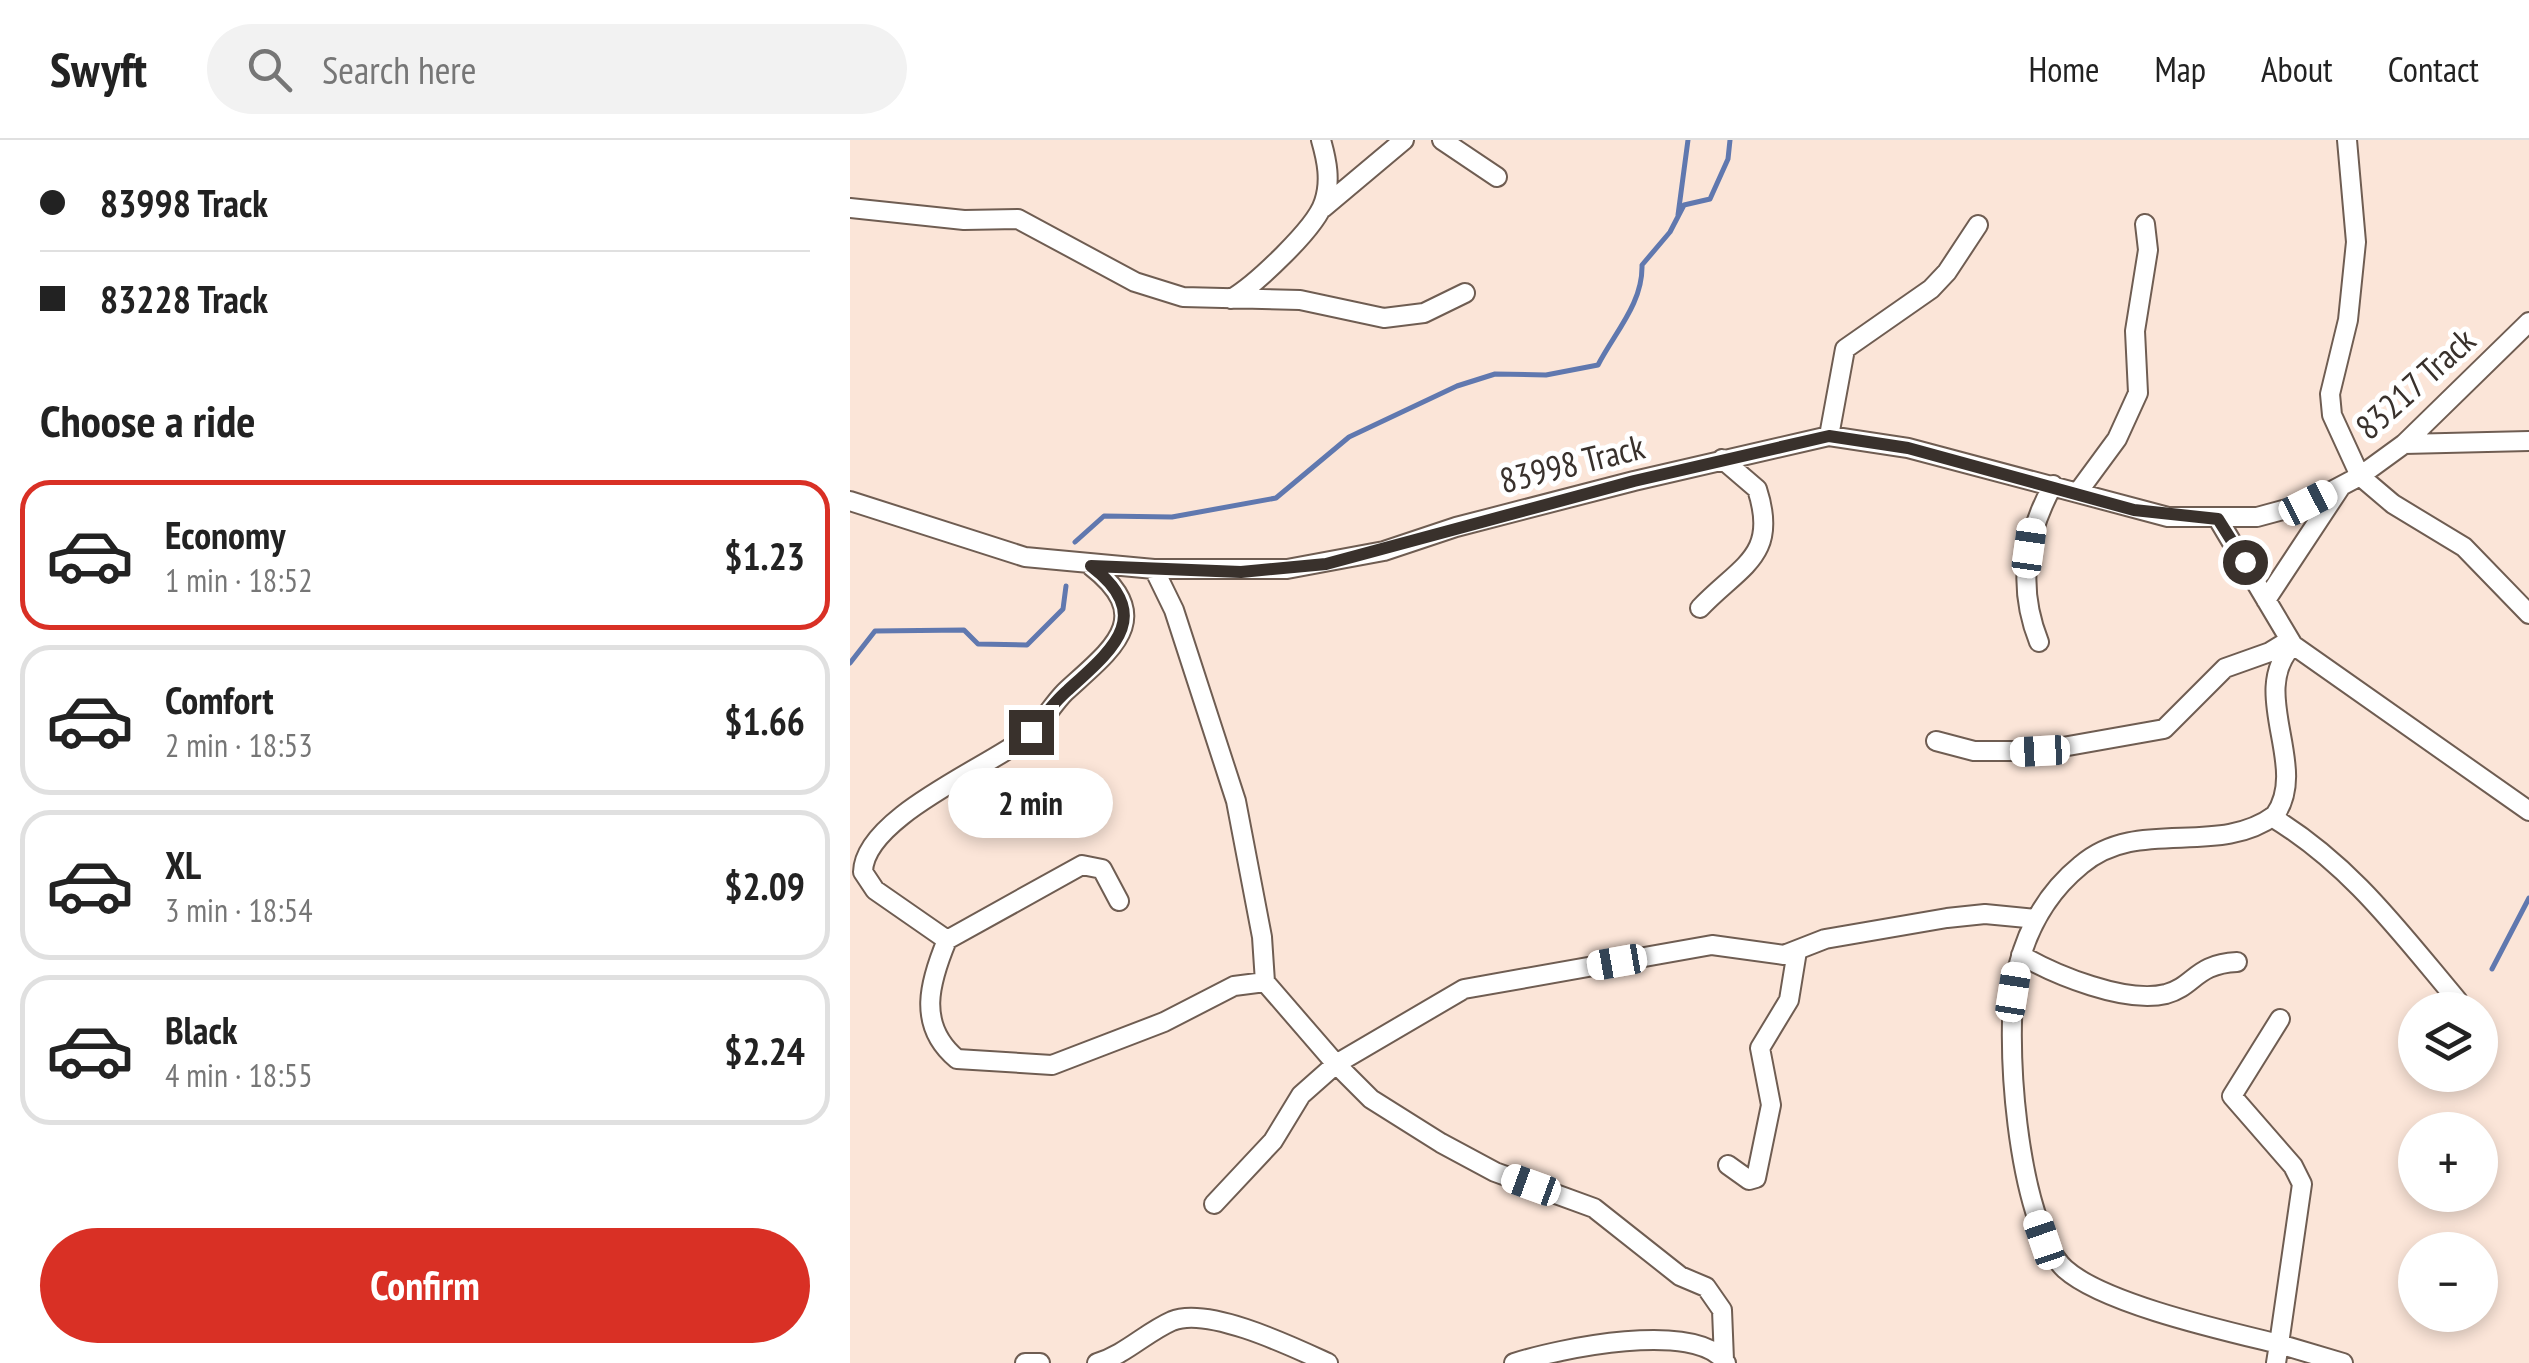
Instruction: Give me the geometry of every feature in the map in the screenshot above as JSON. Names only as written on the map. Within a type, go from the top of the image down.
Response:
[{"type":"street","points":[[1321,140],[1328,173],[1323,208]]},
{"type":"street","points":[[1231,299],[1264,273],[1323,208],[1404,140]]},
{"type":"street","points":[[1442,140],[1496,177]]},
{"type":"street","points":[[2346,140],[2356,242],[2352,300],[2330,404],[2360,476],[2393,504],[2469,551],[2529,614]]},
{"type":"street","points":[[850,208],[964,220],[1018,219],[1155,290],[1197,299],[1300,300],[1384,318],[1424,312],[1465,292]]},
{"type":"street","points":[[2078,492],[2116,440],[2138,393],[2135,331],[2148,250],[2144,224]]},
{"type":"street","points":[[1829,436],[1845,350],[1931,289],[1948,272],[1978,225]]},
{"type":"street","name":"83217 Track","points":[[2218,519],[2282,514],[2360,476],[2404,444],[2529,322]]},
{"type":"street","name":"83998 Track","points":[[850,501],[1025,557],[1091,566],[1241,572],[1326,564],[1722,460],[1829,436],[1908,448],[2053,484],[2152,514],[2218,519]]},
{"type":"street","points":[[2404,444],[2529,441]]},
{"type":"street","points":[[1700,608],[1756,556],[1764,540],[1757,489],[1722,460]]},
{"type":"street","points":[[2039,642],[2025,602],[2026,570],[2032,527],[2053,484]]},
{"type":"street","name":"83217 Track","points":[[2266,600],[2340,488]]},
{"type":"street","points":[[2218,519],[2290,643],[2529,811]]},
{"type":"street","points":[[947,940],[869,884],[863,862],[871,848],[914,808],[1031,732],[1066,691],[1100,664],[1119,638],[1124,614],[1109,580],[1091,566]]},
{"type":"street","points":[[1154,570],[1174,610],[1236,801],[1262,937],[1265,982],[1336,1064],[1384,1108],[1496,1172],[1594,1208],[1680,1276],[1706,1287],[1722,1310],[1724,1360]]},
{"type":"street","points":[[1936,741],[1974,750],[2017,752],[2164,729],[2225,668],[2290,643]]},
{"type":"street","points":[[2290,643],[2277,671],[2276,702],[2285,786],[2281,806],[2272,817],[2238,832],[2133,838],[2109,846],[2071,874],[2036,919],[2021,956],[2012,1011],[2014,1080],[2036,1215],[2053,1255],[2092,1287],[2278,1354],[2343,1363]]},
{"type":"street","points":[[2272,817],[2322,852],[2387,912],[2451,992]]},
{"type":"street","points":[[850,848],[871,848]]},
{"type":"street","points":[[1119,901],[1102,868],[1082,865],[947,940],[932,978],[928,1010],[957,1059],[1052,1065],[1146,1030],[1234,986],[1265,982]]},
{"type":"street","points":[[1214,1204],[1273,1140],[1300,1096],[1336,1064],[1464,989],[1712,946],[1784,956],[1825,939],[1972,915],[2036,919]]},
{"type":"street","points":[[1728,1166],[1748,1180],[1756,1178],[1771,1105],[1760,1048],[1789,1000],[1797,951]]},
{"type":"street","points":[[2021,956],[2072,980],[2152,995],[2170,992],[2209,966],[2237,962]]},
{"type":"street","points":[[2278,1354],[2302,1184],[2293,1166],[2234,1103],[2232,1093],[2280,1020]]},
{"type":"street","points":[[1098,1363],[1124,1354],[1168,1323],[1186,1319],[1250,1330],[1328,1363]]},
{"type":"street","points":[[1514,1363],[1565,1350],[1624,1342],[1694,1342],[1724,1360]]},
{"type":"street","points":[[1025,1363],[1040,1363]]},
{"type":"waterway","points":[[1678,215],[1688,140]]},
{"type":"waterway","points":[[1075,542],[1104,516],[1172,517],[1276,498],[1349,437],[1457,386],[1495,374],[1546,375],[1598,365],[1633,305],[1642,265],[1670,232],[1684,205],[1710,199],[1728,159],[1730,140]]},
{"type":"waterway","points":[[850,663],[875,631],[964,630],[978,644],[1027,645],[1063,609],[1066,586]]},
{"type":"waterway","points":[[2492,969],[2529,898]]},
{"type":"route","points":[[1031,732],[1066,691],[1100,664],[1119,638],[1124,614],[1121,602],[1109,580],[1091,566],[1241,572],[1326,564],[1634,481],[1829,436],[1908,448],[2053,484],[2134,510],[2168,517],[2218,519],[2245,562]]}]
